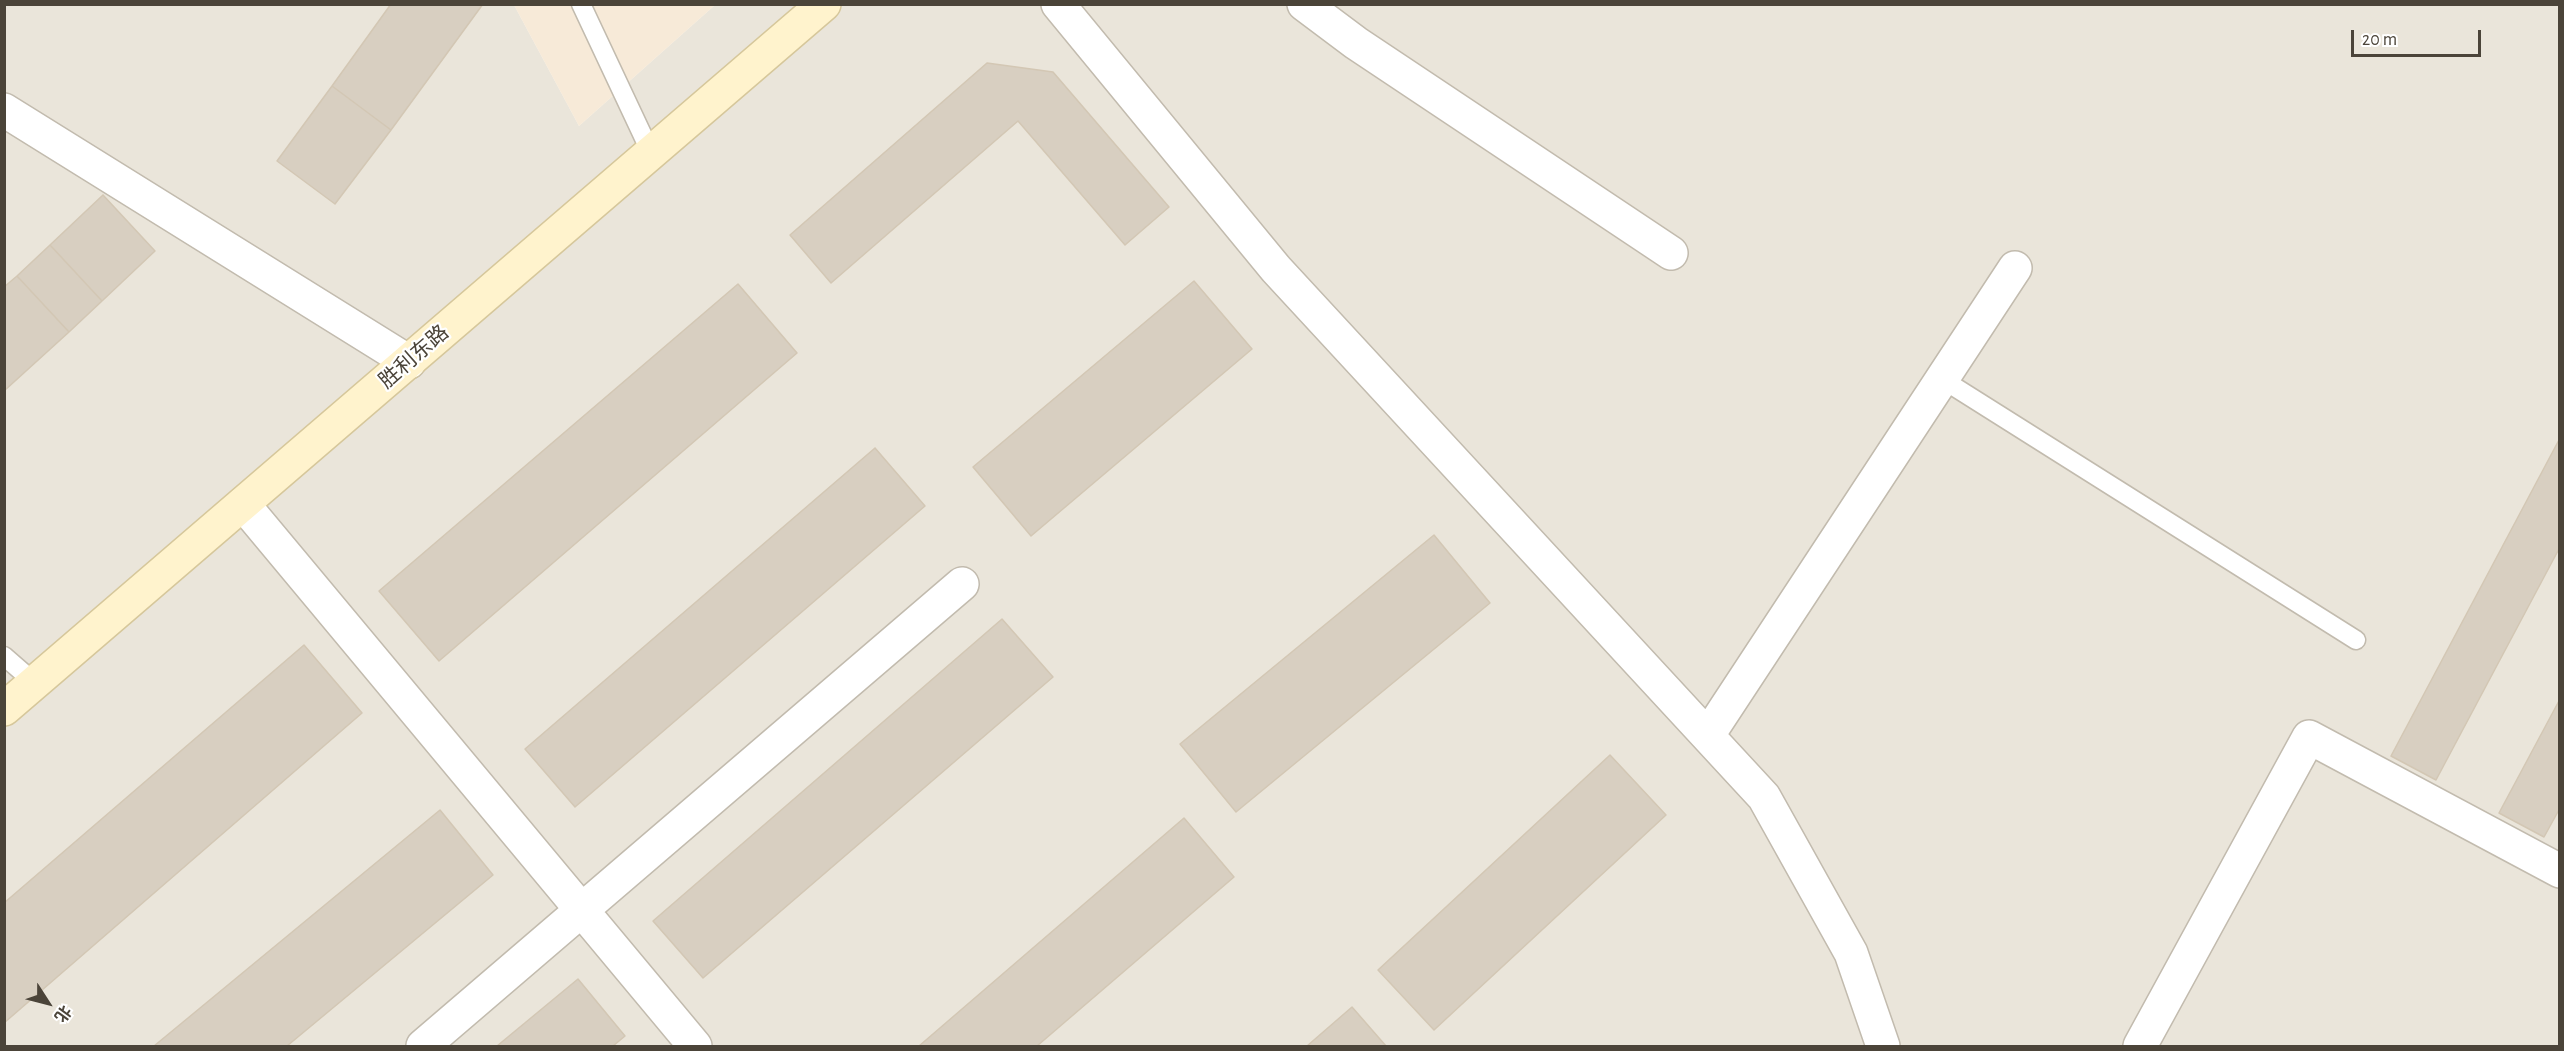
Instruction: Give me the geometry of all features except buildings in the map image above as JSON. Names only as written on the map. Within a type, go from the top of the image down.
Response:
[{"type":"main road","name":"胜利东路","points":[[4,709],[824,4]]},
{"type":"street","points":[[1058,4],[1276,269],[1764,797],[1851,953],[1882,1047]]},
{"type":"street","points":[[1304,4],[1356,43],[1671,253]]},
{"type":"street","points":[[4,110],[409,362]]},
{"type":"street","points":[[1708,735],[2015,268]]},
{"type":"street","points":[[243,504],[695,1047]]},
{"type":"street","points":[[423,1047],[962,584]]},
{"type":"street","points":[[2140,1047],[2309,737],[2559,872]]},
{"type":"lane","points":[[581,4],[651,153]]},
{"type":"lane","points":[[1941,379],[2356,640]]},
{"type":"lane","points":[[4,656],[35,683]]},
{"type":"shaded area","points":[[5,5],[514,5],[579,126],[715,5],[2559,5],[2559,1046],[5,1046]]},
{"type":"shaded area","points":[[514,5],[715,5],[579,126]]}]
